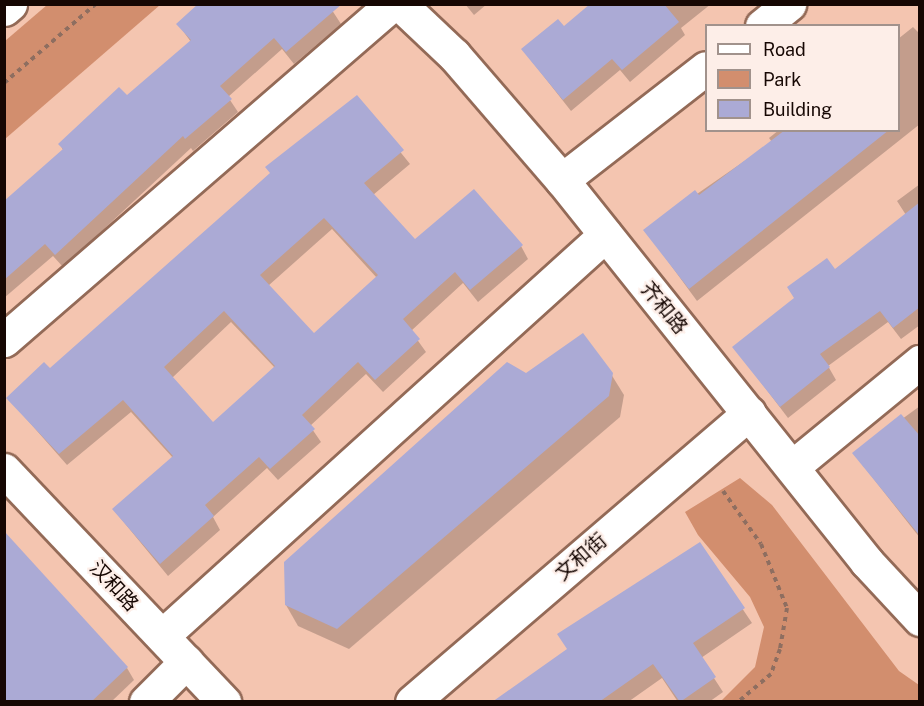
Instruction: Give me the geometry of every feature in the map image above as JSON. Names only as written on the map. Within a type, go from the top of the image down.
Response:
[{"type":"street","points":[[4,9],[10,4]]},
{"type":"street","points":[[4,340],[392,4]]},
{"type":"street","name":"齐和路","points":[[400,4],[454,55],[562,180],[867,562],[920,619]]},
{"type":"street","points":[[764,24],[789,4]]},
{"type":"street","points":[[562,180],[705,69]]},
{"type":"street","points":[[162,636],[605,235]]},
{"type":"street","points":[[792,467],[920,362]]},
{"type":"street","name":"文和街","points":[[412,702],[749,413]]},
{"type":"street","name":"汉和路","points":[[4,470],[224,702]]},
{"type":"street","points":[[146,702],[186,662]]},
{"type":"path","points":[[4,83],[96,4]]},
{"type":"path","points":[[723,490],[761,544],[787,608],[780,650],[771,674],[738,702]]},
{"type":"green space","points":[[47,5],[160,5],[5,139],[5,41]]},
{"type":"green space","points":[[740,478],[772,505],[899,671],[919,685],[919,701],[721,701],[755,667],[764,627],[750,597],[698,535],[685,512]]},
{"type":"building","points":[[198,4],[342,4],[286,52],[274,38],[220,86],[232,99],[185,139],[183,136],[55,255],[45,244],[4,280],[4,201],[63,149],[58,144],[119,87],[127,95],[191,40],[176,24]]},
{"type":"building","points":[[590,4],[664,4],[679,22],[622,70],[612,59],[563,100],[521,49],[558,19],[564,26]]},
{"type":"building","points":[[357,95],[404,150],[364,183],[415,239],[474,189],[523,245],[470,290],[455,272],[403,319],[420,339],[375,380],[358,362],[302,415],[315,429],[270,469],[259,457],[205,505],[214,516],[160,564],[112,509],[173,456],[123,400],[59,454],[6,398],[44,362],[50,368],[270,173],[265,167]],"holes":[[[324,218],[378,275],[314,333],[260,275]],[[224,311],[275,366],[213,422],[164,367]]]},
{"type":"building","points":[[782,132],[886,132],[689,289],[643,230],[695,190],[699,195]]},
{"type":"building","points":[[920,202],[920,307],[893,328],[880,311],[820,354],[830,367],[780,407],[732,347],[794,298],[787,287],[827,258],[835,269]]},
{"type":"building","points":[[583,333],[613,373],[609,396],[337,629],[285,605],[284,562],[507,362],[526,373]]},
{"type":"building","points":[[901,414],[920,436],[920,536],[852,453]]},
{"type":"building","points":[[4,531],[128,667],[91,702],[4,702]]},
{"type":"building","points":[[700,542],[745,608],[693,643],[716,677],[680,702],[653,664],[599,702],[492,702],[567,649],[557,634]]}]
